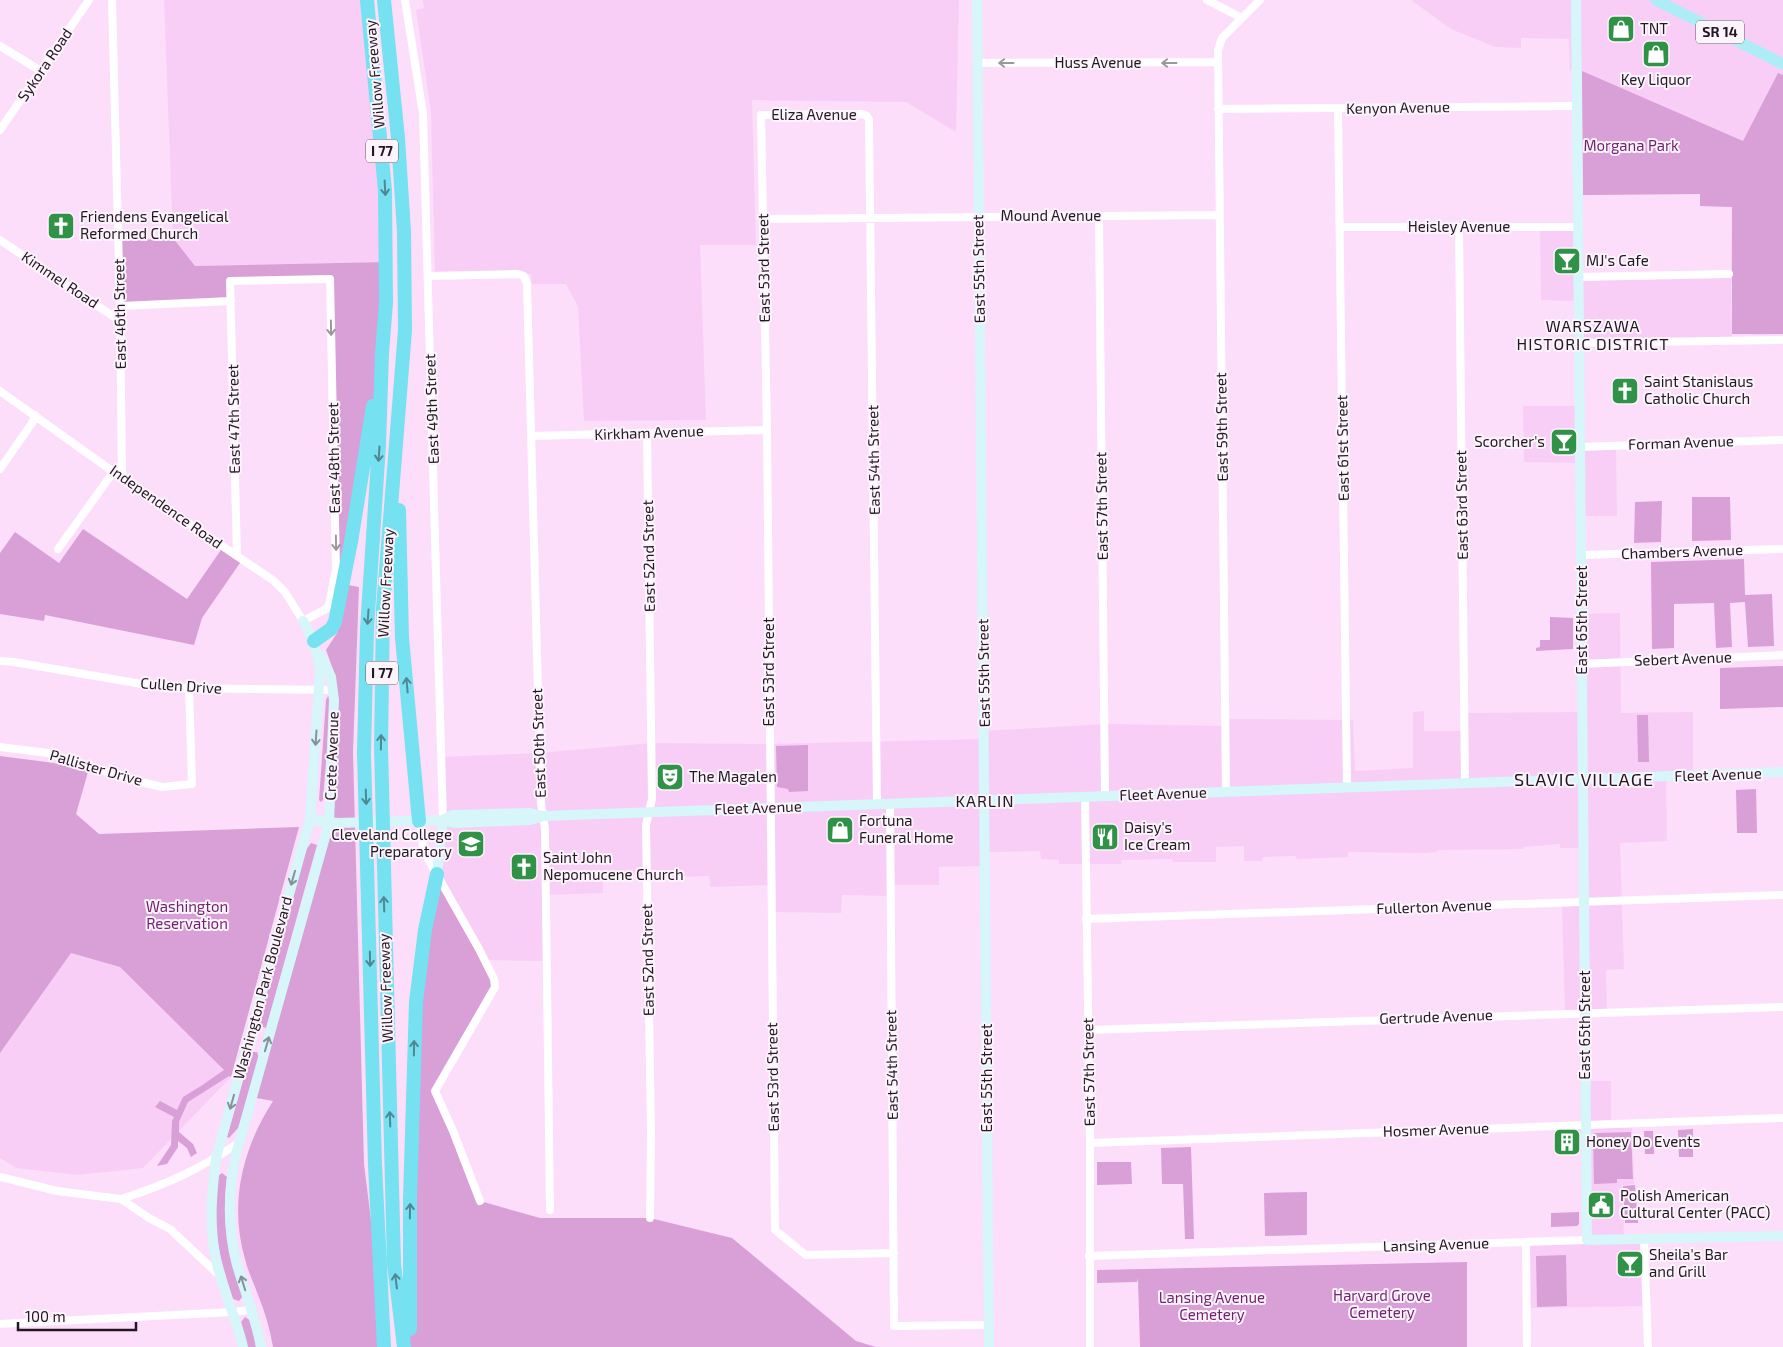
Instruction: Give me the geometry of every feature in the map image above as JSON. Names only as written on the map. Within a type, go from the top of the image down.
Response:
[{"type":"highway","name":"Willow Freeway","points":[[367,0],[386,190],[386,303],[367,629],[364,753],[375,1164],[384,1347]]},
{"type":"highway","name":"Willow Freeway","points":[[384,0],[398,138],[404,232],[405,330],[384,608],[381,747],[394,1264],[404,1347]]},
{"type":"highway","points":[[314,641],[331,629],[335,622],[351,542],[382,353]]},
{"type":"highway","points":[[397,436],[402,638],[413,821]]},
{"type":"highway","points":[[410,1347],[410,1199],[416,1002],[425,930],[438,874]]},
{"type":"main road","name":"SR 14","points":[[1656,0],[1783,64]]},
{"type":"street","name":"Sykora Road","points":[[0,130],[89,0]]},
{"type":"street","name":"East 46th Street","points":[[112,0],[120,306],[122,478]]},
{"type":"street","name":"East 49th Street","points":[[405,0],[423,114],[443,820]]},
{"type":"street","name":"East 55th Street","points":[[977,0],[989,1347]]},
{"type":"street","points":[[1207,0],[1242,18]]},
{"type":"street","name":"East 59th Street","points":[[1226,792],[1218,50],[1222,38],[1260,0]]},
{"type":"street","name":"East 65th Street","points":[[1576,0],[1587,1240]]},
{"type":"street","points":[[0,46],[41,71]]},
{"type":"street","name":"Huss Avenue","points":[[978,63],[1218,62]]},
{"type":"street","name":"Kenyon Avenue","points":[[1218,109],[1577,106]]},
{"type":"street","name":"East 61st Street","points":[[1338,109],[1347,788]]},
{"type":"street","name":"Eliza Avenue","points":[[761,115],[862,114],[867,116]]},
{"type":"street","name":"East 53rd Street","points":[[761,115],[767,430],[774,1230],[806,1255],[894,1253]]},
{"type":"street","name":"East 54th Street","points":[[867,116],[869,120],[871,218],[877,804]]},
{"type":"street","name":"Mound Avenue","points":[[763,220],[979,216],[1220,215]]},
{"type":"street","name":"East 57th Street","points":[[1100,216],[1105,796]]},
{"type":"street","name":"Heisley Avenue","points":[[1340,227],[1578,227]]},
{"type":"street","name":"East 63rd Street","points":[[1459,227],[1465,784]]},
{"type":"street","name":"Kimmel Road","points":[[0,240],[120,321]]},
{"type":"street","name":"East 50th Street","points":[[428,276],[518,274],[524,276],[527,284],[540,793],[545,829],[550,1210]]},
{"type":"street","points":[[1578,277],[1729,274]]},
{"type":"street","name":"East 47th Street","points":[[237,556],[230,281],[330,279]]},
{"type":"street","name":"East 48th Street","points":[[303,621],[326,609],[329,605],[336,569],[330,279]]},
{"type":"street","name":"Kimmel Road","points":[[120,306],[231,302]]},
{"type":"street","points":[[1578,344],[1783,340]]},
{"type":"street","name":"Independence Road","points":[[0,391],[122,478],[274,581],[285,592],[314,641],[329,672],[333,690]]},
{"type":"street","points":[[0,469],[35,416]]},
{"type":"street","name":"Kirkham Avenue","points":[[531,436],[767,430]]},
{"type":"street","name":"East 52nd Street","points":[[647,433],[652,799],[646,825],[651,1134],[650,1218]]},
{"type":"street","name":"Forman Avenue","points":[[1580,446],[1783,440]]},
{"type":"street","points":[[58,549],[114,471]]},
{"type":"street","name":"Chambers Avenue","points":[[1582,555],[1783,549]]},
{"type":"street","name":"Independence Road","points":[[314,641],[319,658],[319,689]]},
{"type":"street","name":"Sebert Avenue","points":[[1582,664],[1783,655]]},
{"type":"street","name":"Cullen Drive","points":[[0,661],[165,688],[333,690]]},
{"type":"street","name":"Pallister Drive","points":[[0,747],[48,753],[125,778],[162,786],[192,784],[189,689]]},
{"type":"street","name":"Crete Avenue","points":[[310,819],[319,689]]},
{"type":"street","name":"Crete Avenue","points":[[329,823],[333,690]]},
{"type":"street","name":"Fleet Avenue","points":[[310,819],[329,823],[413,821],[443,820],[453,815],[530,813],[543,816],[1783,772]]},
{"type":"street","name":"East 57th Street","points":[[1085,796],[1090,1143],[1090,1347]]},
{"type":"street","name":"East 54th Street","points":[[890,804],[894,1326],[988,1325]]},
{"type":"street","name":"Washington Park Boulevard","points":[[243,1347],[215,1255],[211,1215],[216,1158],[310,819]]},
{"type":"street","points":[[438,874],[443,820]]},
{"type":"street","points":[[413,821],[422,834],[424,850],[494,979],[495,987],[434,1091],[480,1202]]},
{"type":"street","name":"Washington Park Boulevard","points":[[261,1347],[237,1264],[230,1228],[234,1167],[329,823]]},
{"type":"street","name":"Fullerton Avenue","points":[[1086,919],[1783,895]]},
{"type":"street","name":"Gertrude Avenue","points":[[1088,1030],[1584,1012],[1783,1007]]},
{"type":"street","name":"Hosmer Avenue","points":[[1090,1143],[1783,1118]]},
{"type":"street","name":"Washington Park Boulevard","points":[[0,1177],[57,1191],[120,1198],[147,1191],[189,1173],[240,1142]]},
{"type":"street","name":"Washington Park Boulevard","points":[[120,1198],[149,1218],[170,1229],[220,1276]]},
{"type":"street","name":"Lansing Avenue","points":[[1089,1256],[1644,1238],[1783,1236]]},
{"type":"street","points":[[1644,1238],[1648,1347]]},
{"type":"street","points":[[1526,1242],[1527,1347]]},
{"type":"street","points":[[0,1324],[251,1310]]},
{"type":"shaded area","points":[[164,0],[367,0],[386,262],[194,266],[173,238]]},
{"type":"shaded area","points":[[423,0],[959,0],[956,132],[906,102],[752,100],[756,245],[700,245],[706,420],[584,421],[578,307],[566,284],[532,284],[531,274],[435,276],[431,112],[416,10],[424,8]]},
{"type":"shaded area","points":[[1411,0],[1783,0],[1783,334],[1752,335],[1751,282],[1731,282],[1732,341],[1578,343],[1578,301],[1541,300],[1540,227],[1578,227],[1578,276],[1731,273],[1732,207],[1700,206],[1700,194],[1583,195],[1582,71],[1570,70],[1569,39],[1521,38],[1521,48],[1495,47],[1451,29]]},
{"type":"shaded area","points":[[1523,406],[1579,406],[1580,446],[1616,445],[1617,516],[1581,516],[1580,463],[1524,462]]},
{"type":"shaded area","points":[[1620,613],[1621,713],[1693,712],[1693,776],[1666,777],[1667,841],[1620,843],[1624,969],[1606,970],[1607,1013],[1565,1013],[1562,903],[1584,902],[1583,848],[1560,848],[1560,844],[1523,847],[1523,849],[1437,850],[1437,852],[1423,853],[1348,852],[1348,857],[1297,859],[1296,856],[1263,857],[1262,861],[1244,861],[1244,846],[1216,847],[1216,862],[1173,862],[1172,859],[1121,860],[1122,864],[1059,864],[1059,860],[1041,859],[1040,851],[986,852],[985,866],[939,867],[939,885],[891,885],[891,896],[842,895],[841,913],[771,912],[770,885],[710,887],[709,876],[647,878],[647,874],[602,875],[603,893],[546,895],[547,961],[485,960],[435,893],[442,863],[441,757],[539,753],[652,743],[769,744],[984,739],[984,731],[1105,724],[1225,726],[1226,719],[1353,720],[1355,771],[1413,768],[1413,712],[1424,711],[1424,731],[1464,731],[1464,713],[1582,712],[1582,614]]},
{"type":"shaded area","points":[[71,953],[120,967],[231,1077],[143,1168],[77,1175],[16,1168],[0,1158],[0,1053]]},
{"type":"shaded area","points":[[1585,1081],[1611,1081],[1611,1124],[1632,1123],[1634,1184],[1622,1185],[1624,1239],[1644,1238],[1646,1306],[1526,1308],[1526,1242],[1587,1240],[1586,1152],[1553,1153],[1553,1125],[1586,1125]]},
{"type":"green space","name":"Morgana Park","points":[[1582,71],[1743,141],[1778,73],[1783,75],[1783,334],[1732,334],[1732,207],[1700,206],[1700,194],[1583,195]]},
{"type":"green space","points":[[173,238],[195,266],[386,262],[382,353],[346,570],[336,569],[330,279],[230,281],[231,301],[120,306],[118,241]]},
{"type":"green space","points":[[1692,497],[1730,497],[1731,540],[1692,541]]},
{"type":"green space","points":[[1662,501],[1661,542],[1634,543],[1635,502]]},
{"type":"green space","points":[[83,529],[187,599],[223,547],[242,560],[202,618],[194,645],[45,615],[44,621],[0,614],[0,553],[15,532],[59,563]]},
{"type":"green space","points":[[1744,559],[1745,595],[1772,594],[1774,646],[1748,647],[1745,602],[1730,603],[1732,647],[1716,648],[1714,603],[1674,604],[1674,648],[1652,649],[1651,562]]},
{"type":"green space","points":[[348,585],[359,587],[353,752],[364,1164],[382,1309],[377,1347],[273,1347],[265,1314],[245,1259],[240,1238],[238,1218],[239,1197],[241,1177],[253,1138],[273,1101],[252,1097],[326,837],[334,672],[326,650],[337,633]]},
{"type":"green space","points":[[1550,617],[1573,618],[1573,649],[1536,651],[1536,648],[1540,647],[1540,640],[1550,640]]},
{"type":"green space","points":[[1783,666],[1783,707],[1720,709],[1720,668]]},
{"type":"green space","points":[[328,696],[331,698],[323,800],[321,802],[319,800],[326,700]]},
{"type":"green space","points":[[1637,715],[1648,715],[1649,762],[1638,762]]},
{"type":"green space","points":[[808,745],[808,791],[789,792],[788,789],[777,787],[776,746]]},
{"type":"green space","name":"Washington Reservation","points":[[0,756],[54,763],[88,772],[76,814],[99,834],[299,827],[231,1077],[229,1076],[188,1102],[179,1122],[179,1132],[193,1144],[197,1153],[191,1157],[187,1148],[178,1141],[178,1147],[167,1164],[157,1166],[171,1145],[172,1121],[174,1117],[155,1107],[160,1101],[177,1110],[183,1097],[224,1070],[120,967],[71,953],[0,1053]]},
{"type":"green space","points":[[1756,789],[1757,833],[1737,833],[1736,790]]},
{"type":"green space","points":[[311,843],[317,845],[266,1028],[258,1025],[306,850]]},
{"type":"green space","points":[[437,874],[495,987],[437,1086],[480,1201],[540,1218],[650,1218],[732,1238],[856,1341],[876,1347],[410,1347],[409,1312],[416,1002]]},
{"type":"green space","points":[[257,1052],[259,1058],[239,1127],[229,1138],[227,1137],[251,1053]]},
{"type":"green space","points":[[1693,1129],[1693,1157],[1679,1157],[1678,1130]]},
{"type":"green space","points":[[1644,1131],[1653,1131],[1654,1154],[1645,1154]]},
{"type":"green space","points":[[1631,1132],[1633,1179],[1617,1179],[1617,1183],[1594,1184],[1593,1135],[1595,1133]]},
{"type":"green space","points":[[1191,1147],[1194,1239],[1185,1239],[1183,1184],[1162,1184],[1161,1148]]},
{"type":"green space","points":[[1097,1162],[1131,1162],[1132,1184],[1097,1185]]},
{"type":"green space","points":[[222,1173],[227,1177],[225,1209],[230,1252],[243,1296],[239,1301],[233,1299],[217,1240],[215,1208],[218,1176]]},
{"type":"green space","points":[[1635,1185],[1638,1223],[1625,1223],[1623,1186]]},
{"type":"green space","points":[[1307,1192],[1307,1235],[1265,1236],[1264,1193]]},
{"type":"green space","points":[[1579,1212],[1579,1224],[1577,1226],[1551,1227],[1551,1213]]},
{"type":"green space","points":[[1566,1255],[1567,1306],[1537,1307],[1536,1256]]},
{"type":"green space","name":"Harvard Grove Cemetery","points":[[1467,1262],[1467,1347],[1140,1347],[1138,1278],[1137,1282],[1097,1283],[1097,1270]]},
{"type":"green space","points":[[245,1317],[251,1321],[256,1347],[247,1347],[241,1322]]},
{"type":"place","name":"TNT","points":[[1621,29]]},
{"type":"place","name":"Key Liquor","points":[[1656,54]]},
{"type":"place","name":"Friendens Evangelical Reformed Church","points":[[61,226]]},
{"type":"place","name":"MJ's Cafe","points":[[1567,261]]},
{"type":"place","name":"Saint Stanislaus Catholic Church","points":[[1625,391]]},
{"type":"place","name":"Scorcher's","points":[[1564,442]]},
{"type":"place","name":"The Magalen","points":[[670,777]]},
{"type":"place","name":"Fortuna Funeral Home","points":[[840,830]]},
{"type":"place","name":"Daisy's Ice Cream","points":[[1105,837]]},
{"type":"place","name":"Cleveland College Preparatory","points":[[471,844]]},
{"type":"place","name":"Saint John Nepomucene Church","points":[[524,867]]},
{"type":"place","name":"Honey Do Events","points":[[1567,1142]]},
{"type":"place","name":"Polish American Cultural Center (PACC)","points":[[1601,1205]]},
{"type":"place","name":"Sheila's Bar and Grill","points":[[1630,1264]]},
{"type":"district","name":"WARSZAWA HISTORIC DISTRICT","points":[[1593,335]]},
{"type":"district","name":"SLAVIC VILLAGE","points":[[1584,780]]},
{"type":"district","name":"KARLIN","points":[[985,801]]},
{"type":"park label","name":"Lansing Avenue Cemetery","points":[[1212,1306]]}]
